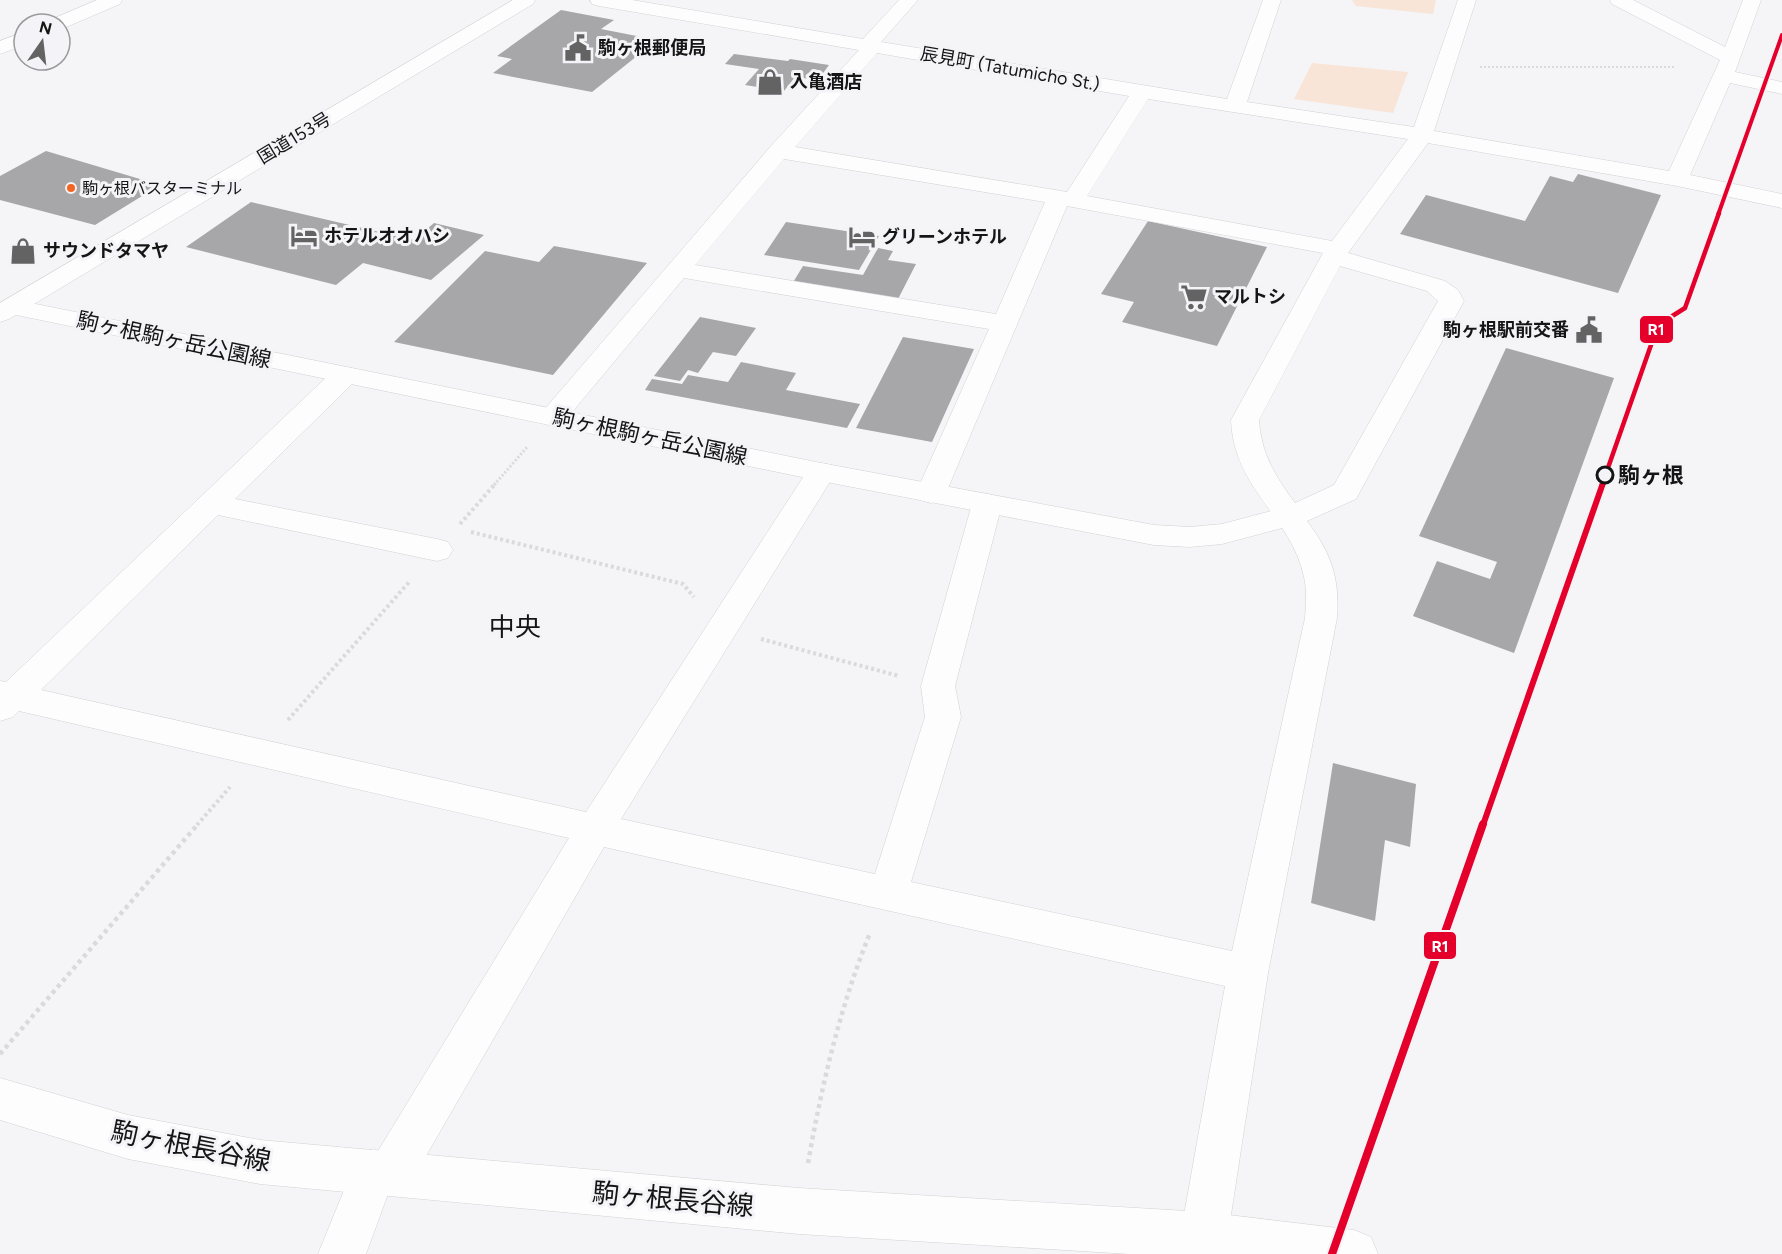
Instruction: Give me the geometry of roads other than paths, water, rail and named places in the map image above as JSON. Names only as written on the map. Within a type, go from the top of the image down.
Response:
[{"type":"main road","points":[[72,18],[114,0]]},
{"type":"main road","name":"国道153号","points":[[4,308],[526,0]]},
{"type":"main road","name":"辰見町 (Tatumicho St.)","points":[[599,0],[1142,92],[1422,135],[1677,179],[1782,201]]},
{"type":"main road","points":[[553,417],[909,0]]},
{"type":"main road","points":[[1235,107],[1271,0]]},
{"type":"main road","points":[[1203,1244],[1248,973],[1321,618],[1322,591],[1319,572],[1310,550],[1290,516],[1251,461],[1244,437],[1245,420],[1335,253],[1422,135],[1467,0]]},
{"type":"main road","points":[[1619,0],[1727,67],[1782,88]]},
{"type":"main road","points":[[1677,179],[1727,67],[1752,0]]},
{"type":"main road","points":[[931,493],[1006,324],[1066,199],[1142,92]]},
{"type":"main road","points":[[779,150],[1066,199],[1335,253]]},
{"type":"main road","name":"駒ヶ根駒ヶ岳公園線","points":[[4,308],[821,472],[1154,535],[1190,537],[1222,534],[1290,516],[1345,492],[1451,301],[1449,295],[1436,286],[1335,253]]},
{"type":"main road","points":[[678,270],[1006,324]]},
{"type":"main road","points":[[4,700],[345,375]]},
{"type":"main road","points":[[342,1254],[382,1173],[595,829],[821,472]]},
{"type":"main road","points":[[212,504],[437,550]]},
{"type":"main road","points":[[888,894],[943,717],[938,686],[987,504]]},
{"type":"main road","points":[[4,700],[1248,973]]},
{"type":"main road","name":"駒ヶ根長谷線","points":[[0,1099],[128,1137],[260,1162],[799,1211],[1354,1254]]},
{"type":"place","name":"駒ヶ根郵便局","points":[[578,48]]},
{"type":"place","name":"入亀酒店","points":[[770,82]]},
{"type":"place","name":"駒ヶ根バスターミナル","points":[[71,188]]},
{"type":"place","name":"ホテルオオハシ","points":[[304,236]]},
{"type":"place","name":"グリーンホテル","points":[[862,237]]},
{"type":"place","name":"サウンドタマヤ","points":[[23,251]]},
{"type":"place","name":"マルトシ","points":[[1194,297]]},
{"type":"place","name":"駒ヶ根駅前交番","points":[[1589,330]]},
{"type":"place","name":"駒ヶ根","points":[[1605,475]]},
{"type":"district","name":"中央","points":[[515,627]]}]
